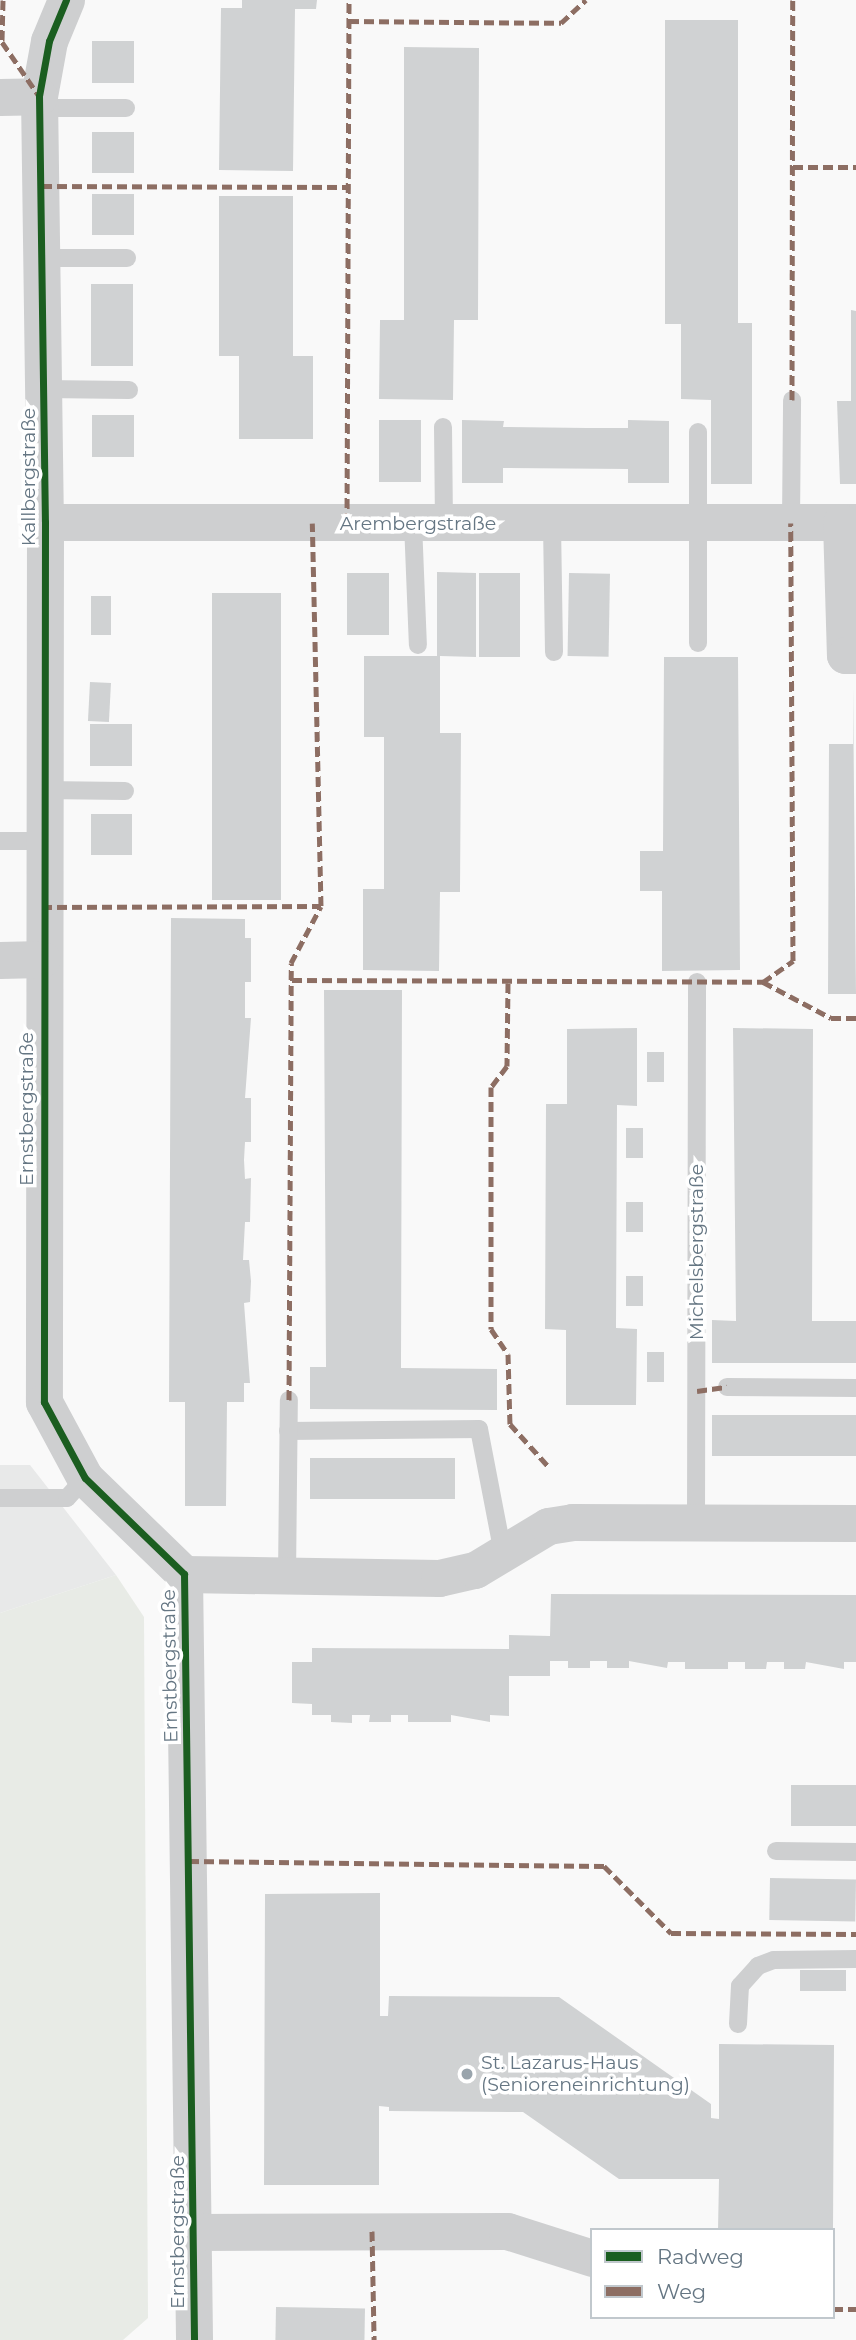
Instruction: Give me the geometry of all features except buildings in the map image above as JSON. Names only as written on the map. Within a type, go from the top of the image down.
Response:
[{"type":"street","name":"Kallbergstraße","points":[[42,959],[45,522],[39,102],[50,41],[66,0]]},
{"type":"street","points":[[0,96],[39,102]]},
{"type":"street","name":"Arembergstraße","points":[[45,522],[849,522],[845,655],[856,655]]},
{"type":"street","points":[[0,960],[42,959]]},
{"type":"street","name":"Ernstbergstraße","points":[[42,959],[44,1402],[85,1478],[184,1574],[194,2340]]},
{"type":"street","points":[[184,1574],[439,1578],[475,1570],[548,1526],[696,1522],[856,1523]]},
{"type":"street","name":"Ernstbergstraße","points":[[194,2232],[507,2231],[590,2257]]},
{"type":"lane","points":[[39,102],[126,108]]},
{"type":"lane","points":[[43,258],[127,258]]},
{"type":"lane","points":[[44,389],[129,390]]},
{"type":"lane","points":[[792,400],[792,523]]},
{"type":"lane","points":[[418,645],[428,524],[443,427]]},
{"type":"lane","points":[[698,432],[698,643]]},
{"type":"lane","points":[[552,524],[554,652]]},
{"type":"lane","points":[[43,790],[125,791]]},
{"type":"lane","points":[[0,841],[42,841]]},
{"type":"lane","name":"Michelsbergstraße","points":[[696,1522],[697,982]]},
{"type":"lane","points":[[727,1387],[856,1388]]},
{"type":"lane","points":[[287,1577],[289,1400]]},
{"type":"lane","points":[[288,1431],[479,1429],[503,1554]]},
{"type":"lane","points":[[0,1498],[67,1498],[85,1478]]},
{"type":"lane","points":[[776,1851],[856,1852]]},
{"type":"lane","points":[[738,2024],[740,1986],[758,1966],[774,1960],[856,1959]]},
{"type":"shaded area","points":[[0,1465],[30,1465],[116,1575],[0,1613]]},
{"type":"shaded area","points":[[116,1575],[144,1617],[148,2318],[123,2340],[0,2340],[0,1613]]},
{"type":"marked path","points":[[3,0],[2,42],[39,96]]},
{"type":"marked path","points":[[347,523],[349,0]]},
{"type":"marked path","points":[[349,21],[561,23],[586,0]]},
{"type":"marked path","points":[[792,400],[793,0]]},
{"type":"marked path","points":[[793,167],[856,167]]},
{"type":"marked path","points":[[42,186],[347,187]]},
{"type":"marked path","points":[[289,1400],[291,963],[321,906],[312,523]]},
{"type":"marked path","points":[[763,982],[793,961],[791,523]]},
{"type":"marked path","points":[[42,907],[321,906]]},
{"type":"marked path","points":[[292,980],[763,982],[831,1018],[856,1018]]},
{"type":"marked path","points":[[508,983],[507,1066],[491,1087],[491,1329],[508,1354],[510,1424],[548,1466]]},
{"type":"marked path","points":[[697,1391],[727,1387]]},
{"type":"marked path","points":[[189,1861],[604,1866],[671,1933],[856,1934]]},
{"type":"marked path","points":[[372,2231],[374,2340]]},
{"type":"marked path","points":[[835,2309],[856,2309]]},
{"type":"cycle path","points":[[66,0],[49,41],[39,96],[45,522],[44,1402],[85,1478],[184,1574],[194,2340]]},
{"type":"place","name":"St. Lazarus-Haus (Senioreneinrichtung)","points":[[467,2074]]}]
